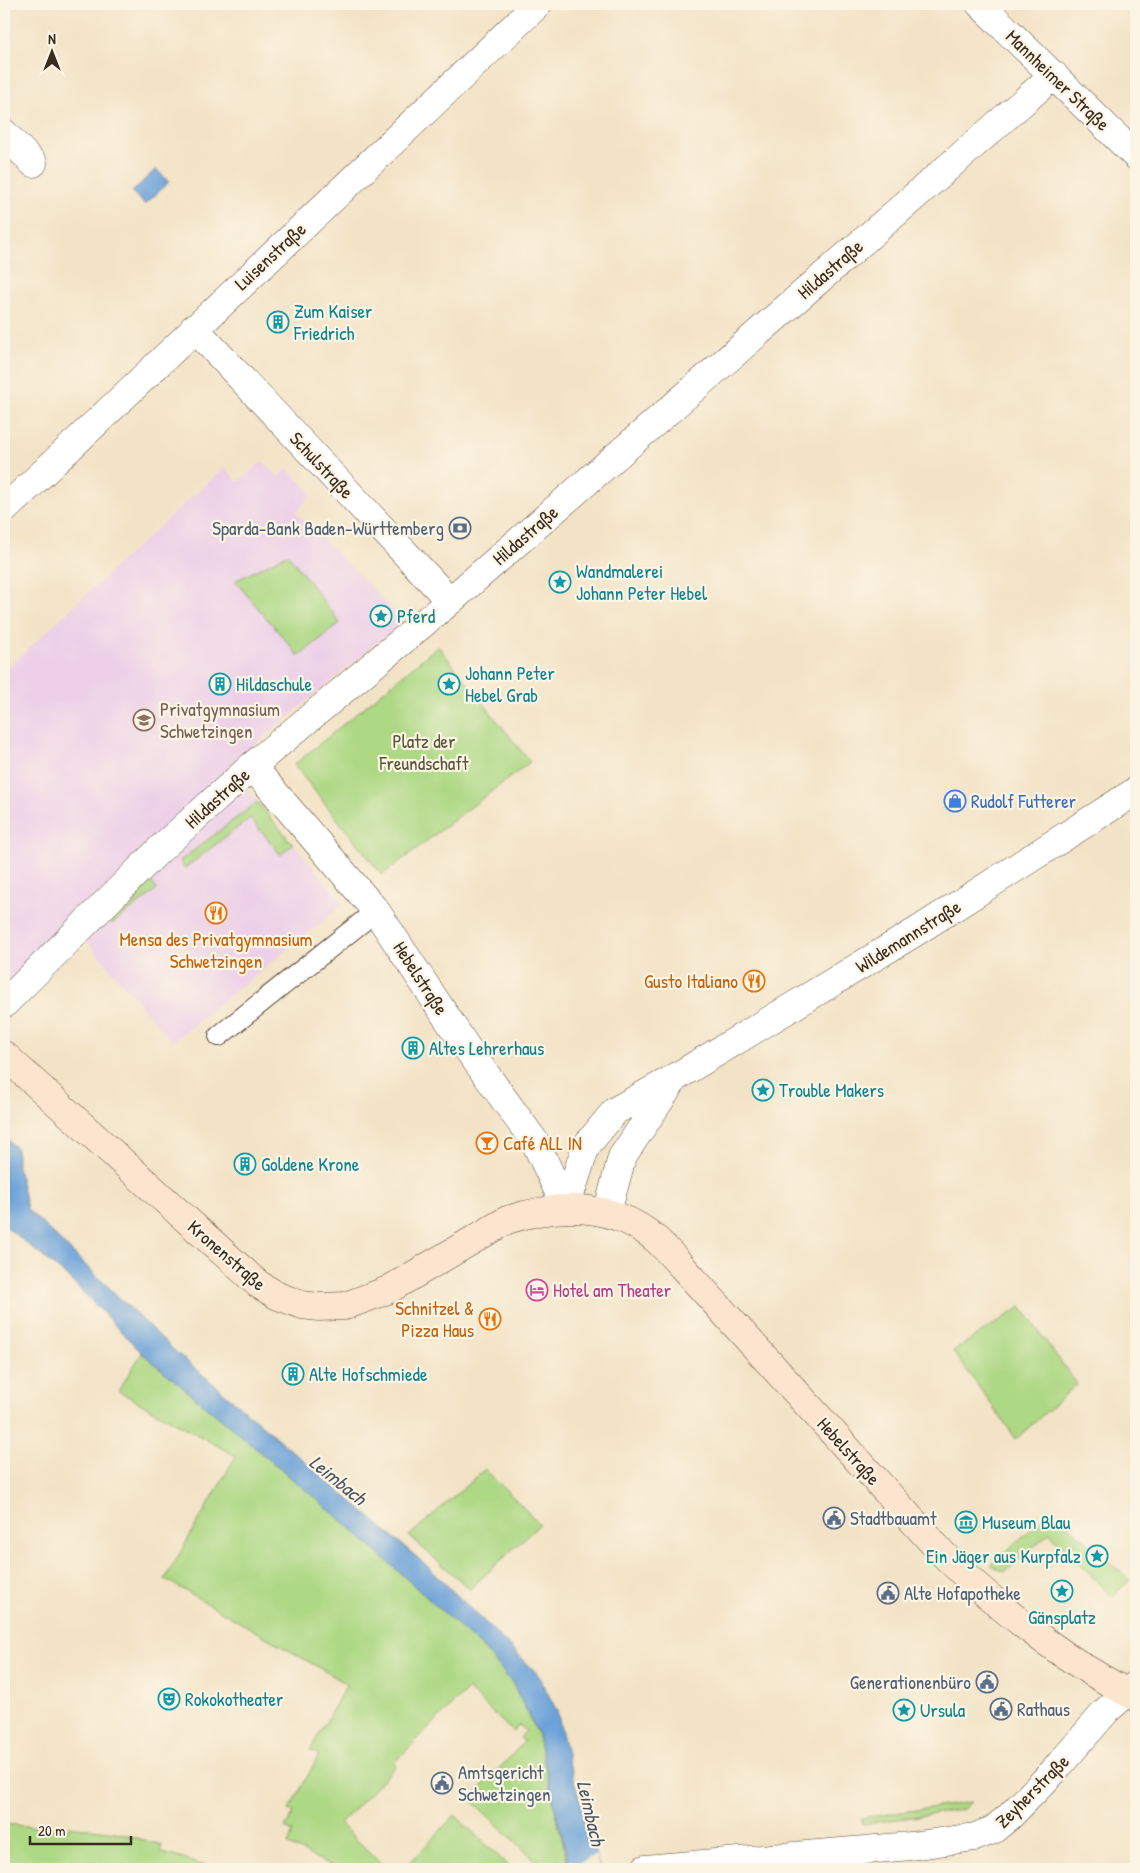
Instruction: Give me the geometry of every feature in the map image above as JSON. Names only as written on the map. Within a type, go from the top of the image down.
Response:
[{"type":"street","name":"Luisenstraße","points":[[4,510],[538,4]]},
{"type":"street","name":"Mannheimer Straße","points":[[980,4],[1136,156]]},
{"type":"street","name":"Hildastraße","points":[[4,1004],[159,850],[252,766],[450,601],[1054,75]]},
{"type":"street","points":[[4,133],[33,163]]},
{"type":"street","name":"Schulstraße","points":[[194,328],[450,601]]},
{"type":"street","name":"Hebelstraße","points":[[252,766],[376,911],[469,1051],[535,1142],[566,1207]]},
{"type":"street","name":"Wildemannstraße","points":[[566,1207],[586,1146],[615,1111],[676,1077],[914,933],[1136,791]]},
{"type":"street","name":"Kronenstraße","points":[[4,1054],[258,1284],[278,1296],[302,1305],[319,1307],[345,1306],[365,1300],[388,1290],[507,1220],[527,1213],[566,1207],[607,1213]]},
{"type":"street","name":"Wildemannstraße","points":[[607,1213],[622,1157],[646,1118],[676,1077]]},
{"type":"street","name":"Hebelstraße","points":[[607,1213],[636,1226],[663,1247],[937,1548],[977,1588],[1046,1642],[1133,1692]]},
{"type":"street","name":"Zeyherstraße","points":[[644,1869],[895,1847],[975,1837],[993,1830],[1010,1816],[1053,1772],[1108,1710],[1133,1692]]},
{"type":"lane","points":[[219,1036],[376,911]]},
{"type":"shaded area","name":"Privatgymnasium Schwetzingen","points":[[263,461],[278,477],[288,469],[313,494],[296,512],[372,588],[402,622],[228,767],[344,904],[172,1042],[69,920],[4,994],[4,672],[118,564],[225,467],[238,482]]},
{"type":"green space","points":[[288,554],[340,623],[299,656],[235,581]]},
{"type":"green space","name":"Platz der Freundschaft","points":[[438,646],[530,762],[382,875],[294,765]]},
{"type":"green space","points":[[257,802],[293,844],[281,855],[250,818],[185,868],[180,861]]},
{"type":"green space","points":[[151,881],[157,890],[112,924],[105,915]]},
{"type":"green space","points":[[1021,1307],[1077,1384],[1016,1439],[953,1351]]},
{"type":"green space","points":[[142,1353],[345,1523],[485,1650],[513,1684],[537,1732],[567,1862],[538,1863],[470,1799],[524,1742],[520,1737],[526,1731],[519,1725],[513,1732],[468,1689],[394,1763],[396,1766],[340,1824],[387,1869],[339,1869],[288,1845],[293,1832],[285,1828],[294,1812],[289,1810],[319,1755],[310,1750],[347,1684],[165,1579],[236,1456],[118,1391]]},
{"type":"green space","points":[[485,1469],[540,1524],[470,1589],[409,1536]]},
{"type":"green space","points":[[1052,1511],[1130,1580],[1112,1597],[1049,1533],[1005,1572],[990,1565]]},
{"type":"green space","points":[[971,1802],[962,1810],[862,1824],[861,1818]]},
{"type":"green space","points":[[455,1815],[458,1818],[512,1869],[404,1869]]},
{"type":"green space","points":[[4,1824],[68,1830],[69,1826],[116,1832],[162,1845],[160,1852],[216,1869],[4,1869]]},
{"type":"water","points":[[156,169],[169,182],[145,205],[132,192]]},
{"type":"water","points":[[4,1136],[17,1149],[17,1163],[27,1209],[176,1352],[426,1565],[537,1673],[557,1711],[569,1763],[600,1869],[570,1869],[537,1732],[513,1684],[485,1650],[345,1523],[142,1353],[69,1278],[4,1225]]},
{"type":"pier","points":[[596,1855],[599,1869],[569,1868]]},
{"type":"place","name":"Zum Kaiser Friedrich","points":[[278,322]]},
{"type":"place","name":"Sparda-Bank Baden-Württemberg","points":[[460,528]]},
{"type":"place","name":"Wandmalerei Johann Peter Hebel","points":[[560,582]]},
{"type":"place","name":"Pferd","points":[[381,616]]},
{"type":"place","name":"Hildaschule","points":[[220,684]]},
{"type":"place","name":"Johann Peter Hebel Grab","points":[[449,684]]},
{"type":"place","name":"Privatgymnasium Schwetzingen","points":[[144,720]]},
{"type":"place","name":"Rudolf Futterer","points":[[955,801]]},
{"type":"place","name":"Mensa des Privatgymnasium Schwetzingen","points":[[216,913]]},
{"type":"place","name":"Gusto Italiano","points":[[754,981]]},
{"type":"place","name":"Altes Lehrerhaus","points":[[413,1048]]},
{"type":"place","name":"Trouble Makers","points":[[763,1090]]},
{"type":"place","name":"Café ALL IN","points":[[487,1143]]},
{"type":"place","name":"Goldene Krone","points":[[245,1164]]},
{"type":"place","name":"Hotel am Theater","points":[[537,1290]]},
{"type":"place","name":"Schnitzel & Pizza Haus","points":[[490,1319]]},
{"type":"place","name":"Alte Hofschmiede","points":[[293,1374]]},
{"type":"place","name":"Stadtbauamt","points":[[834,1518]]},
{"type":"place","name":"Museum Blau","points":[[966,1522]]},
{"type":"place","name":"Ein Jäger aus Kurpfalz","points":[[1097,1556]]},
{"type":"place","name":"Gänsplatz","points":[[1062,1591]]},
{"type":"place","name":"Alte Hofapotheke","points":[[888,1593]]},
{"type":"place","name":"Generationenbüro","points":[[987,1682]]},
{"type":"place","name":"Rokokotheater","points":[[169,1699]]},
{"type":"place","name":"Rathaus","points":[[1001,1709]]},
{"type":"place","name":"Ursula","points":[[904,1710]]},
{"type":"place","name":"Amtsgericht Schwetzingen","points":[[442,1783]]},
{"type":"water label","name":"Leimbach","points":[[338,1480]]},
{"type":"water label","name":"Leimbach","points":[[591,1813]]}]
